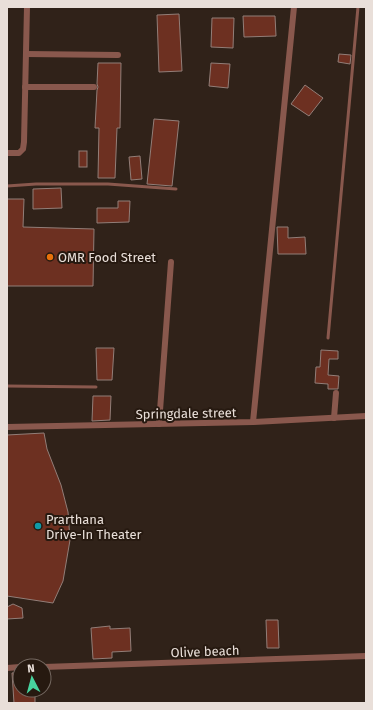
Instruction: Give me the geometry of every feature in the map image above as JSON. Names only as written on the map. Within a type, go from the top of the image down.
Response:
[{"type":"street","points":[[7,152],[19,153],[23,149],[27,7]]},
{"type":"street","points":[[253,422],[294,7]]},
{"type":"street","points":[[26,54],[118,55]]},
{"type":"street","points":[[25,87],[94,87]]},
{"type":"street","points":[[159,424],[172,262]]},
{"type":"street","points":[[334,418],[336,393]]},
{"type":"street","name":"Springdale street","points":[[7,427],[253,422],[366,416]]},
{"type":"street","name":"Olive beach","points":[[52,667],[366,656]]},
{"type":"lane","points":[[328,338],[358,7]]},
{"type":"lane","points":[[7,186],[36,184],[108,184],[176,190]]},
{"type":"lane","points":[[7,386],[96,387]]},
{"type":"building","points":[[179,14],[182,71],[159,72],[157,15]]},
{"type":"building","points":[[243,16],[275,16],[276,36],[244,37]]},
{"type":"building","points":[[212,18],[234,18],[233,48],[211,47]]},
{"type":"building","points":[[339,54],[351,55],[350,64],[338,62]]},
{"type":"building","points":[[98,63],[121,63],[120,128],[117,128],[115,178],[98,178],[99,128],[95,128]]},
{"type":"building","points":[[211,63],[230,64],[228,88],[209,86]]},
{"type":"building","points":[[305,85],[323,98],[309,116],[291,104]]},
{"type":"building","points":[[154,119],[179,121],[172,186],[147,184]]},
{"type":"building","points":[[79,151],[87,151],[87,167],[79,167]]},
{"type":"building","points":[[140,156],[142,179],[131,180],[129,157]]},
{"type":"building","points":[[61,188],[62,208],[33,209],[33,189]]},
{"type":"building","name":"OMR Food Street","points":[[7,199],[24,199],[23,227],[94,229],[93,286],[7,286]]},
{"type":"building","points":[[118,201],[130,201],[129,222],[97,223],[97,208],[118,208]]},
{"type":"building","points":[[277,227],[288,227],[288,238],[305,237],[306,254],[278,254]]},
{"type":"building","points":[[96,348],[114,348],[112,380],[97,380]]},
{"type":"building","points":[[321,350],[338,351],[338,359],[329,359],[328,375],[339,376],[338,389],[328,389],[328,384],[315,383],[316,367],[320,367]]},
{"type":"building","points":[[93,396],[111,396],[110,420],[92,421]]},
{"type":"building","name":"Prarthana Drive-In Theater","points":[[44,433],[47,449],[61,485],[68,512],[70,540],[63,581],[53,603],[7,596],[7,435]]},
{"type":"building","points":[[13,604],[22,608],[23,618],[7,619],[7,607]]},
{"type":"building","points":[[266,620],[278,620],[279,648],[267,648]]},
{"type":"building","points":[[110,626],[110,629],[130,628],[131,651],[112,652],[112,658],[93,659],[91,628]]},
{"type":"building","points":[[14,698],[35,698],[35,703],[14,703]]},
{"type":"place","name":"OMR Food Street","points":[[50,257]]},
{"type":"place","name":"Prarthana Drive-In Theater","points":[[38,526]]}]
